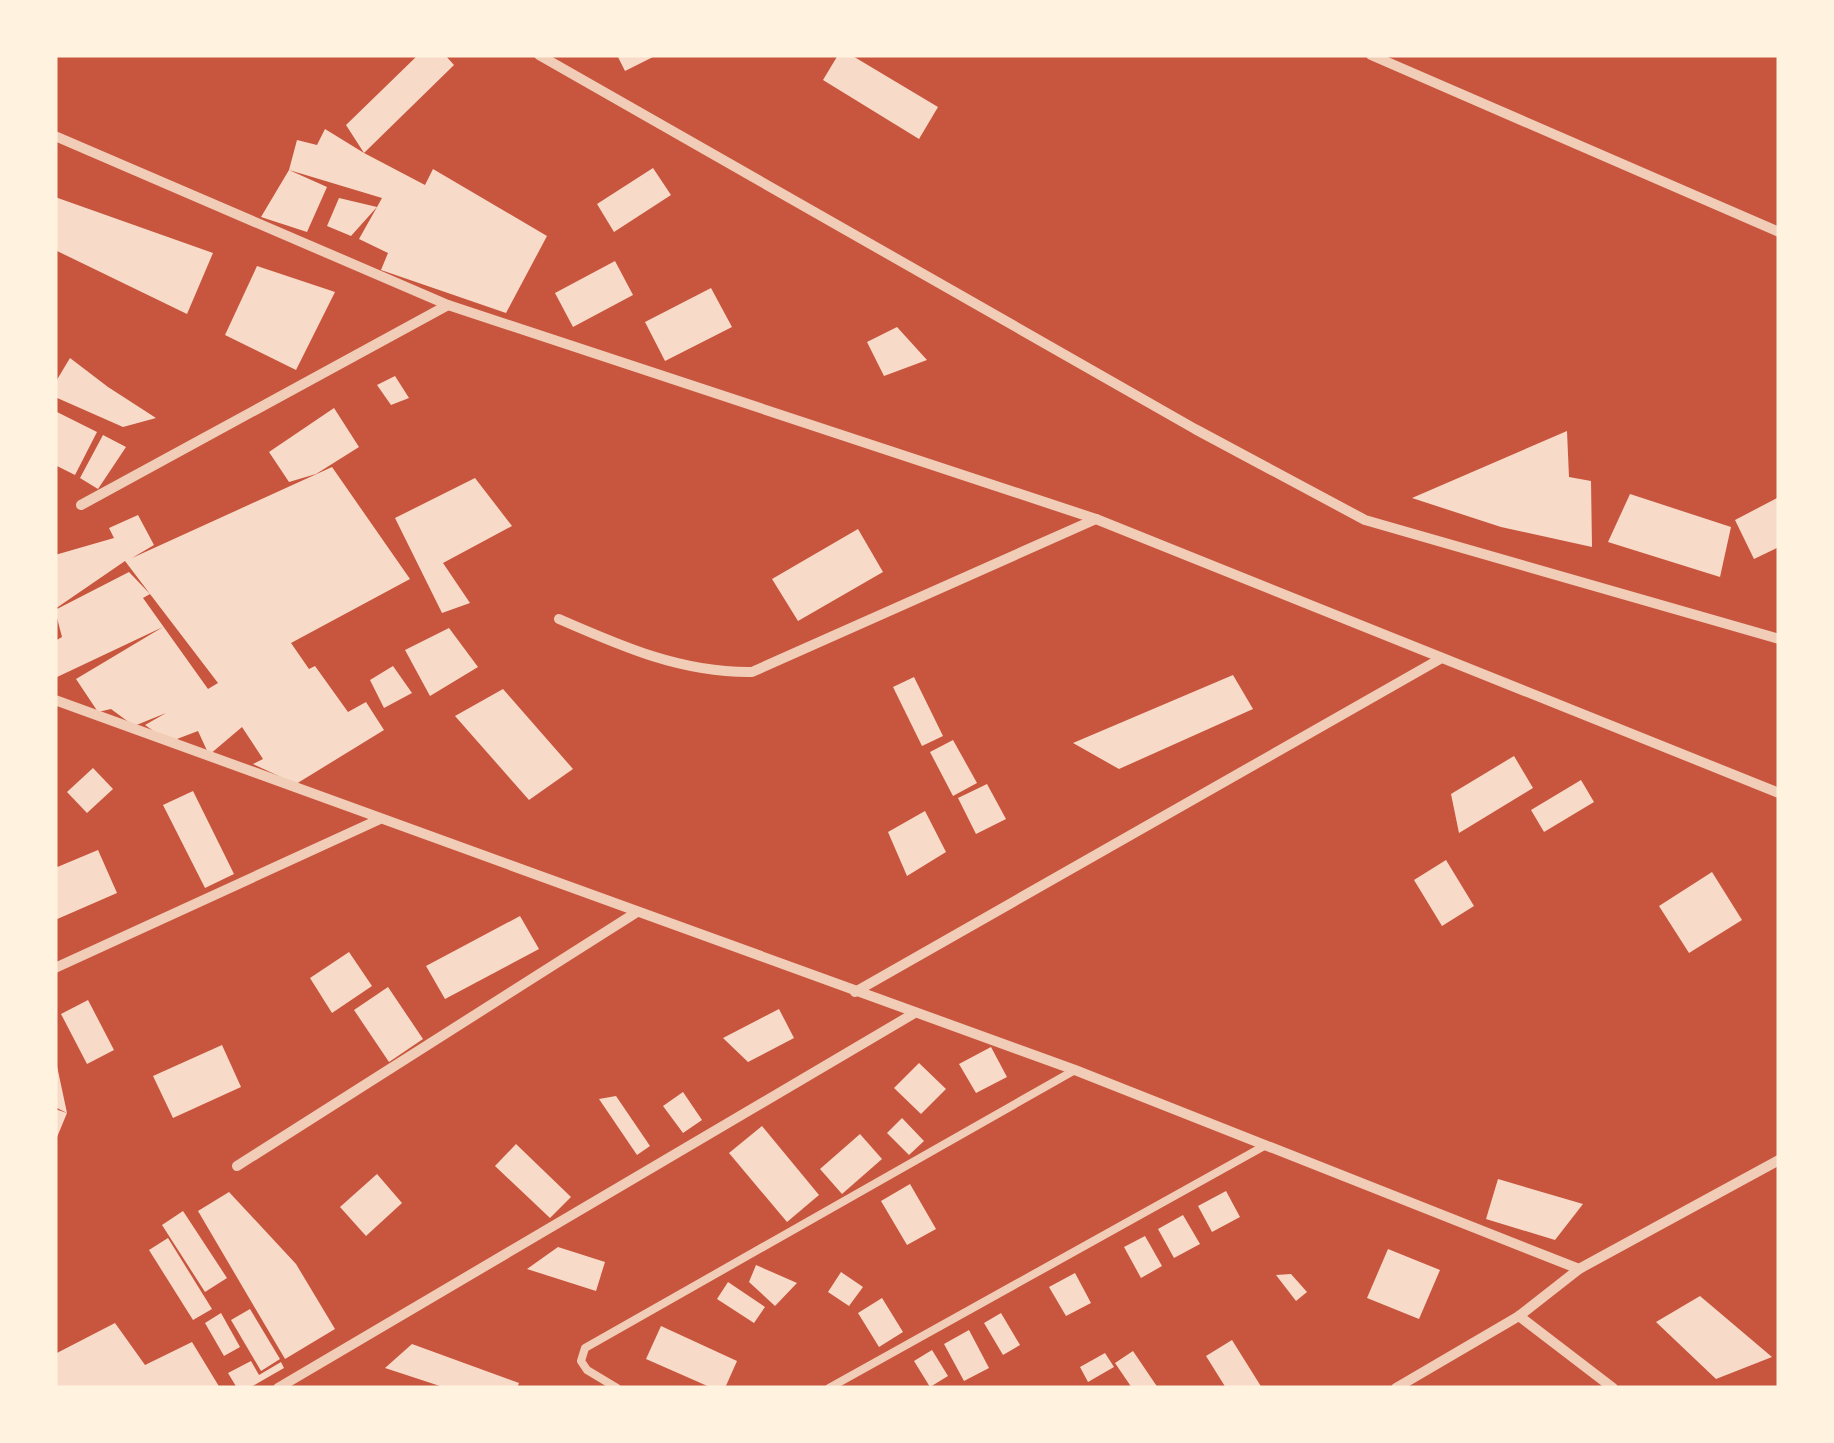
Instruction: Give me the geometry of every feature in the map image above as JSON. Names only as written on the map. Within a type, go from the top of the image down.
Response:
[{"type":"street","points":[[539,55],[1195,429],[1364,520],[1779,640]]},
{"type":"street","points":[[1371,55],[1779,232]]},
{"type":"street","points":[[55,136],[448,304],[1096,520],[1779,793]]},
{"type":"street","points":[[82,505],[448,304]]},
{"type":"street","points":[[560,620],[640,654],[710,673],[752,672],[1096,520]]},
{"type":"street","points":[[856,992],[1440,659]]},
{"type":"street","points":[[55,700],[1075,1070],[1579,1269]]},
{"type":"street","points":[[55,968],[378,820]]},
{"type":"street","points":[[237,1166],[637,912]]},
{"type":"street","points":[[278,1388],[913,1014]]},
{"type":"street","points":[[1396,1388],[1519,1316],[1579,1269],[1779,1160]]},
{"type":"street","points":[[1519,1316],[1613,1388]]},
{"type":"lane","points":[[617,1388],[587,1370],[581,1360],[585,1348],[1075,1070]]},
{"type":"lane","points":[[829,1388],[1266,1144]]},
{"type":"building","points":[[418,55],[445,55],[454,65],[364,153],[346,125]]},
{"type":"building","points":[[617,55],[657,55],[625,71]]},
{"type":"building","points":[[838,55],[851,55],[938,107],[919,139],[823,80]]},
{"type":"building","points":[[325,129],[425,185],[433,169],[547,236],[506,313],[381,270],[388,253],[359,239],[382,198],[289,170],[297,140],[317,145]]},
{"type":"building","points":[[653,168],[671,195],[614,232],[597,204]]},
{"type":"building","points":[[289,170],[327,187],[307,232],[261,217]]},
{"type":"building","points":[[55,197],[213,253],[187,314],[55,250]]},
{"type":"building","points":[[339,198],[377,207],[351,236],[327,226]]},
{"type":"building","points":[[615,261],[633,295],[573,327],[555,293]]},
{"type":"building","points":[[257,266],[335,292],[296,370],[225,335]]},
{"type":"building","points":[[711,288],[732,327],[665,361],[645,322]]},
{"type":"building","points":[[897,327],[927,360],[884,376],[867,342]]},
{"type":"building","points":[[70,358],[156,418],[123,427],[55,397],[55,383]]},
{"type":"building","points":[[395,376],[409,398],[391,405],[377,385]]},
{"type":"building","points":[[334,408],[359,447],[316,474],[289,482],[269,452]]},
{"type":"building","points":[[55,411],[97,432],[75,475],[55,465]]},
{"type":"building","points":[[1567,431],[1569,477],[1591,481],[1592,547],[1501,527],[1412,498]]},
{"type":"building","points":[[103,435],[126,447],[98,489],[80,478]]},
{"type":"building","points":[[332,467],[410,579],[291,643],[309,669],[315,666],[348,712],[366,702],[384,730],[296,784],[253,764],[263,759],[242,727],[209,755],[198,731],[169,742],[145,725],[166,713],[134,726],[111,709],[98,712],[76,679],[163,627],[55,678],[55,641],[62,637],[55,610],[129,572],[150,594],[125,561],[55,609],[55,555],[114,538],[109,528],[138,515],[154,545],[132,558]],"holes":[[[150,594],[218,683],[208,689],[143,598]]]},
{"type":"building","points":[[475,478],[512,526],[443,563],[470,603],[442,613],[395,518]]},
{"type":"building","points":[[1630,494],[1731,527],[1720,577],[1608,542]]},
{"type":"building","points":[[1779,497],[1779,547],[1754,559],[1735,520]]},
{"type":"building","points":[[858,529],[883,572],[798,621],[772,579]]},
{"type":"building","points":[[449,628],[478,667],[430,696],[405,650]]},
{"type":"building","points":[[393,666],[412,693],[384,708],[370,680]]},
{"type":"building","points":[[1233,675],[1253,709],[1119,769],[1073,743]]},
{"type":"building","points":[[914,677],[943,736],[922,746],[893,687]]},
{"type":"building","points":[[503,689],[573,769],[529,800],[455,716]]},
{"type":"building","points":[[953,740],[977,783],[953,796],[930,752]]},
{"type":"building","points":[[1514,756],[1533,788],[1459,833],[1451,794]]},
{"type":"building","points":[[93,768],[113,789],[87,813],[67,792]]},
{"type":"building","points":[[1581,780],[1594,802],[1544,832],[1531,810]]},
{"type":"building","points":[[987,784],[1006,819],[976,834],[958,798]]},
{"type":"building","points":[[193,791],[234,874],[205,888],[163,805]]},
{"type":"building","points":[[925,811],[946,852],[907,876],[888,832]]},
{"type":"building","points":[[98,850],[117,893],[55,920],[55,868]]},
{"type":"building","points":[[1446,860],[1474,906],[1442,926],[1414,880]]},
{"type":"building","points":[[1712,872],[1742,920],[1689,953],[1659,906]]},
{"type":"building","points":[[520,916],[539,949],[445,999],[426,966]]},
{"type":"building","points":[[349,952],[372,986],[332,1013],[310,978]]},
{"type":"building","points":[[388,987],[423,1039],[389,1062],[354,1010]]},
{"type":"building","points":[[88,1000],[114,1050],[87,1064],[61,1014]]},
{"type":"building","points":[[779,1009],[794,1038],[748,1062],[723,1038]]},
{"type":"building","points":[[222,1045],[241,1087],[173,1118],[153,1076]]},
{"type":"building","points":[[991,1047],[1007,1077],[976,1093],[959,1064]]},
{"type":"building","points":[[919,1063],[946,1089],[921,1114],[894,1088]]},
{"type":"building","points":[[57,1066],[67,1113],[55,1107]]},
{"type":"building","points":[[683,1092],[702,1120],[683,1133],[663,1106]]},
{"type":"building","points":[[616,1096],[650,1146],[637,1155],[599,1099]]},
{"type":"building","points":[[55,1109],[67,1113],[55,1142]]},
{"type":"building","points":[[902,1118],[924,1141],[909,1155],[887,1133]]},
{"type":"building","points":[[762,1126],[819,1195],[787,1222],[729,1153]]},
{"type":"building","points":[[860,1134],[882,1159],[842,1194],[820,1169]]},
{"type":"building","points":[[516,1144],[571,1197],[550,1218],[495,1166]]},
{"type":"building","points":[[377,1174],[402,1203],[366,1236],[340,1207]]},
{"type":"building","points":[[1498,1179],[1583,1204],[1555,1240],[1486,1219]]},
{"type":"building","points":[[910,1184],[936,1229],[907,1245],[881,1201]]},
{"type":"building","points":[[1226,1191],[1240,1217],[1212,1232],[1198,1206]]},
{"type":"building","points":[[229,1192],[296,1264],[335,1329],[285,1359],[198,1211]]},
{"type":"building","points":[[183,1211],[227,1278],[205,1292],[162,1225]]},
{"type":"building","points":[[1183,1215],[1200,1244],[1174,1258],[1158,1229]]},
{"type":"building","points":[[1145,1236],[1162,1266],[1141,1278],[1124,1247]]},
{"type":"building","points":[[168,1238],[212,1309],[193,1320],[149,1250]]},
{"type":"building","points":[[558,1247],[605,1262],[596,1291],[527,1269]]},
{"type":"building","points":[[1388,1249],[1440,1270],[1419,1319],[1367,1298]]},
{"type":"building","points":[[756,1265],[797,1283],[775,1306],[749,1282]]},
{"type":"building","points":[[841,1272],[863,1287],[849,1306],[828,1292]]},
{"type":"building","points":[[1075,1273],[1091,1303],[1066,1316],[1049,1287]]},
{"type":"building","points":[[1291,1274],[1307,1292],[1296,1301],[1276,1275]]},
{"type":"building","points":[[728,1282],[765,1307],[754,1323],[717,1299]]},
{"type":"building","points":[[1700,1296],[1772,1357],[1716,1379],[1656,1322]]},
{"type":"building","points":[[882,1298],[903,1332],[879,1347],[858,1313]]},
{"type":"building","points":[[250,1309],[280,1359],[261,1371],[231,1320]]},
{"type":"building","points":[[221,1313],[240,1347],[224,1356],[205,1323]]},
{"type":"building","points":[[1001,1313],[1020,1345],[1003,1355],[984,1323]]},
{"type":"building","points":[[115,1323],[145,1365],[192,1342],[220,1388],[55,1388],[55,1354]]},
{"type":"building","points":[[661,1326],[737,1361],[725,1388],[712,1388],[646,1359]]},
{"type":"building","points":[[969,1330],[989,1368],[964,1381],[944,1344]]},
{"type":"building","points":[[1232,1340],[1262,1388],[1226,1388],[1206,1356]]},
{"type":"building","points":[[412,1344],[519,1383],[517,1388],[446,1388],[385,1368]]},
{"type":"building","points":[[932,1350],[948,1376],[930,1387],[914,1361]]},
{"type":"building","points":[[1133,1351],[1158,1388],[1132,1388],[1115,1363]]},
{"type":"building","points":[[1105,1353],[1114,1367],[1088,1382],[1080,1367]]},
{"type":"building","points":[[251,1361],[259,1375],[281,1362],[284,1368],[249,1388],[237,1388],[228,1373]]}]
